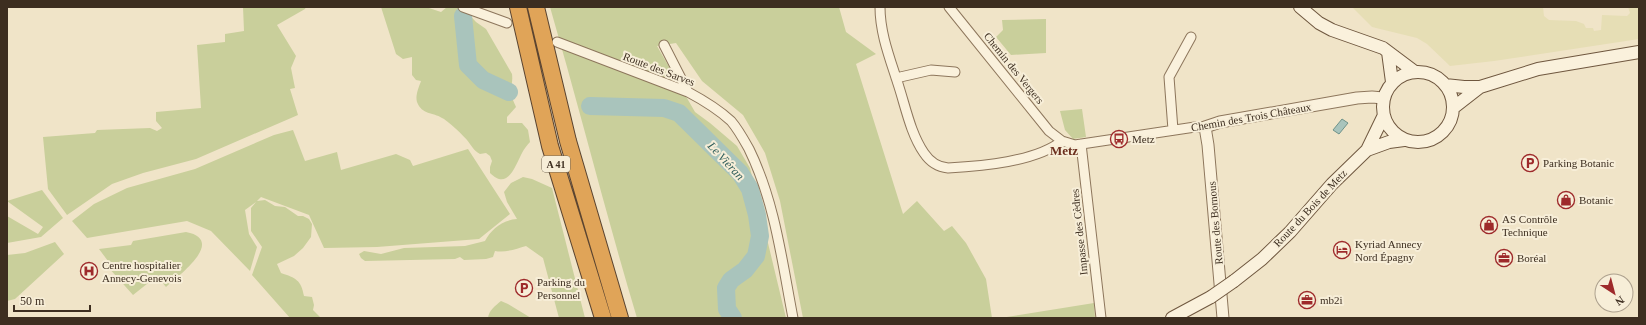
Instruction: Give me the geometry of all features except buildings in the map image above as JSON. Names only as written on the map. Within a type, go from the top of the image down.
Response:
[{"type":"highway","name":"A 41","points":[[518,7],[550,146],[602,318]]},
{"type":"highway","name":"A 41","points":[[536,7],[568,141],[620,318]]},
{"type":"main road","points":[[1300,7],[1319,23],[1332,30],[1377,46],[1388,52],[1415,72]]},
{"type":"main road","points":[[1388,52],[1392,82]]},
{"type":"main road","points":[[1445,85],[1480,87],[1538,69],[1639,52]]},
{"type":"main road","points":[[1415,72],[1426,72],[1437,77],[1445,85],[1452,100],[1453,108],[1451,119],[1446,129],[1437,136],[1421,142],[1404,140],[1391,131],[1383,117],[1382,106],[1383,98],[1392,82],[1403,75],[1415,72]]},
{"type":"main road","points":[[1453,108],[1480,87]]},
{"type":"main road","name":"Route du Bois de Metz","points":[[1172,318],[1211,297],[1234,281],[1290,232],[1332,184],[1367,150],[1383,117]]},
{"type":"main road","name":"Route du Bois de Metz","points":[[1367,150],[1389,142],[1404,140]]},
{"type":"street","points":[[463,7],[506,23]]},
{"type":"street","points":[[880,7],[881,28],[896,78],[919,144],[924,154],[932,163],[942,168],[955,168],[1006,161],[1044,153],[1062,142]]},
{"type":"street","name":"Chemin des Vergers","points":[[949,7],[1049,131],[1062,142]]},
{"type":"street","points":[[1174,130],[1170,77],[1191,37]]},
{"type":"street","name":"Route des Sarves","points":[[557,42],[688,92],[703,100],[732,122],[744,140],[756,164],[770,204],[793,318]]},
{"type":"street","points":[[664,46],[688,92]]},
{"type":"street","points":[[896,78],[931,70],[955,72]]},
{"type":"street","name":"Chemin des Trois Châteaux","points":[[1062,142],[1081,144],[1174,130],[1205,127],[1220,122],[1357,98],[1383,98]]},
{"type":"street","name":"Route des Bornous","points":[[1205,127],[1208,145],[1223,318]]},
{"type":"street","name":"Impasse des Cèdres","points":[[1081,144],[1100,318]]},
{"type":"shaded area","points":[[1352,7],[1543,7],[1544,16],[1549,20],[1576,21],[1584,24],[1586,28],[1593,28],[1594,31],[1601,30],[1602,15],[1627,16],[1630,13],[1628,7],[1639,7],[1639,39],[1494,61],[1450,66],[1427,44],[1417,38],[1372,27]]},
{"type":"green space","points":[[243,7],[306,7],[277,25],[296,56],[291,68],[295,88],[290,89],[298,115],[196,159],[143,173],[112,184],[67,215],[48,189],[43,137],[95,133],[97,130],[150,128],[157,131],[162,128],[156,121],[156,112],[201,108],[197,45],[225,42],[225,34],[244,31]]},
{"type":"green space","points":[[381,7],[426,7],[441,12],[447,7],[462,7],[476,22],[486,29],[512,74],[511,93],[516,107],[507,117],[507,123],[522,123],[528,130],[530,142],[524,150],[514,170],[506,178],[496,178],[490,173],[492,161],[490,156],[486,153],[480,154],[463,135],[448,122],[439,116],[425,111],[419,106],[416,97],[421,81],[416,80],[412,75],[412,57],[403,59],[396,54]]},
{"type":"green space","points":[[550,7],[839,7],[846,32],[876,54],[856,64],[903,214],[917,201],[944,231],[952,226],[966,243],[986,279],[992,318],[803,318],[780,201],[765,153],[743,115],[702,81],[676,43],[657,46],[695,112],[737,146],[750,168],[786,318],[637,318]]},
{"type":"green space","points":[[1046,19],[1046,53],[1011,55],[996,37],[1003,30],[1002,20]]},
{"type":"green space","points":[[1082,109],[1086,137],[1073,139],[1065,130],[1060,111]]},
{"type":"green space","points":[[293,130],[305,161],[337,152],[341,170],[396,154],[410,160],[413,166],[468,149],[510,214],[479,239],[377,247],[324,248],[309,215],[261,197],[257,201],[265,200],[275,206],[285,207],[298,216],[303,216],[309,219],[312,224],[311,237],[303,248],[294,256],[277,264],[281,273],[297,280],[301,286],[304,296],[312,297],[314,305],[313,310],[321,318],[290,318],[252,275],[262,247],[251,231],[251,208],[256,202],[245,210],[249,234],[257,247],[250,271],[211,231],[187,221],[87,238],[72,221],[94,204],[127,188],[195,169],[274,135]]},
{"type":"green space","points":[[523,177],[532,179],[552,188],[585,318],[559,318],[543,258],[526,246],[507,251],[495,251],[493,257],[486,259],[464,260],[460,257],[455,259],[365,261],[359,254],[364,251],[381,254],[404,248],[465,246],[485,241],[494,229],[502,223],[517,219],[507,202],[504,192],[511,183]]},
{"type":"green space","points":[[42,190],[63,218],[41,237],[7,243],[7,216],[38,234],[43,227],[7,201]]},
{"type":"green space","points":[[186,232],[197,236],[202,242],[201,250],[196,258],[166,287],[157,276],[133,295],[108,267],[111,265],[99,249],[131,245],[133,241]]},
{"type":"green space","points":[[55,242],[64,254],[15,299],[7,301],[7,255],[25,253]]},
{"type":"green space","points":[[501,301],[531,318],[488,318],[491,310]]},
{"type":"green space","points":[[1094,303],[1095,318],[1000,318]]},
{"type":"water","points":[[1342,119],[1348,123],[1339,134],[1333,130]]},
{"type":"waterway","name":"Le Viéran","points":[[463,16],[468,65],[483,80],[509,92]]},
{"type":"waterway","name":"Le Viéran","points":[[590,106],[664,108],[679,113],[740,173],[750,189],[757,215],[760,236],[756,256],[745,270],[731,280],[726,288],[727,309],[733,318]]},
{"type":"place","name":"Metz","points":[[1119,139]]},
{"type":"place","name":"Parking Botanic","points":[[1530,163]]},
{"type":"place","name":"Botanic","points":[[1566,200]]},
{"type":"place","name":"AS Contrôle Technique","points":[[1489,225]]},
{"type":"place","name":"Kyriad Annecy Nord Épagny","points":[[1342,250]]},
{"type":"place","name":"Boréal","points":[[1504,258]]},
{"type":"place","name":"Centre hospitalier Annecy-Genevois","points":[[89,271]]},
{"type":"place","name":"Parking du Personnel","points":[[524,288]]},
{"type":"place","name":"mb2i","points":[[1307,300]]},
{"type":"district","name":"Metz","points":[[1064,150]]}]
